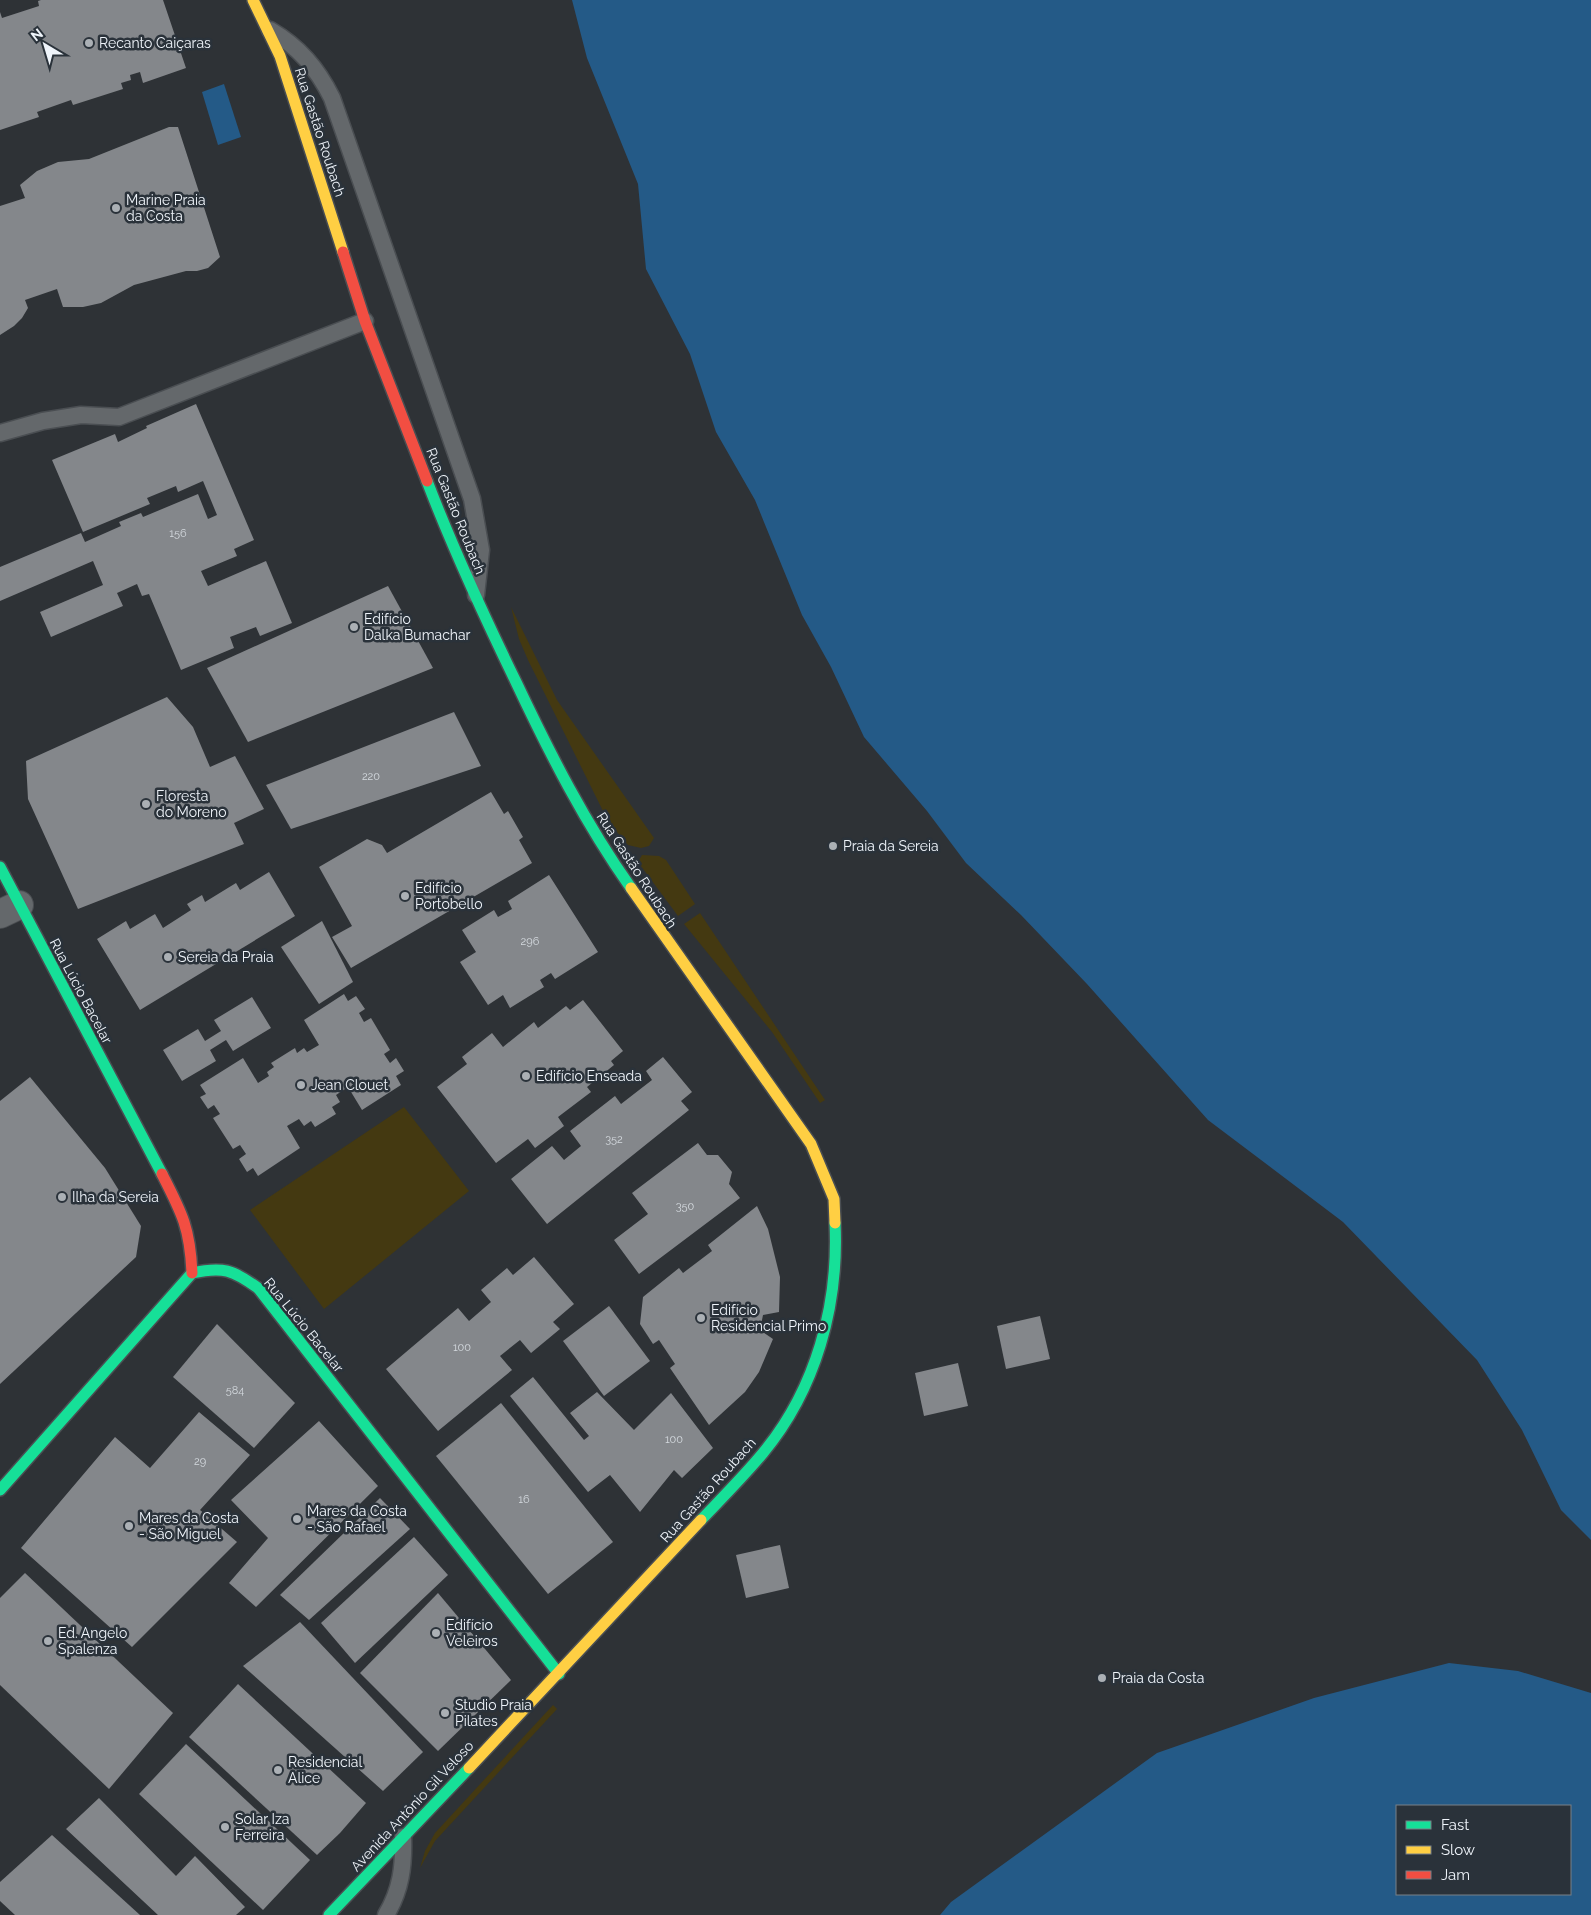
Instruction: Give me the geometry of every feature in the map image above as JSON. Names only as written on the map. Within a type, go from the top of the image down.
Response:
[{"type":"street","name":"Rua Gastão Roubach","points":[[253,0],[269,29],[280,56],[365,321],[441,518],[476,597],[561,776],[604,850],[811,1144],[834,1199],[836,1244],[831,1306],[818,1359],[793,1408],[764,1452],[559,1674]]},
{"type":"street","name":"Rua Lúcio Bacelar","points":[[0,867],[9,909],[184,1218],[191,1244],[192,1273],[217,1267],[237,1273],[258,1288],[559,1674]]},
{"type":"street","points":[[0,1490],[192,1273]]},
{"type":"street","name":"Avenida Antônio Gil Veloso","points":[[329,1915],[559,1674]]},
{"type":"lane","points":[[269,29],[285,39],[314,66],[332,98],[472,500],[481,550],[476,597]]},
{"type":"lane","points":[[0,433],[43,421],[81,415],[119,417],[365,321]]},
{"type":"lane","points":[[386,1915],[400,1884],[404,1861],[403,1837]]},
{"type":"shaded area","points":[[511,607],[557,700],[654,838],[649,846],[641,848],[628,845],[603,811],[528,660],[519,639]]},
{"type":"shaded area","points":[[642,855],[659,856],[666,860],[695,904],[678,916],[638,862]]},
{"type":"shaded area","points":[[700,913],[825,1100],[820,1103],[772,1032],[684,924]]},
{"type":"shaded area","points":[[404,1107],[469,1191],[324,1309],[250,1210]]},
{"type":"shaded area","points":[[553,1705],[557,1709],[435,1841],[420,1868],[425,1851],[435,1833]]},
{"type":"water","points":[[572,0],[1591,0],[1591,1540],[1561,1510],[1522,1430],[1477,1360],[1343,1222],[1208,1120],[1087,984],[1021,915],[966,863],[927,811],[864,737],[831,667],[802,615],[755,500],[716,432],[690,354],[646,269],[638,184],[587,58]]},
{"type":"water","points":[[224,84],[241,137],[218,145],[202,92]]},
{"type":"water","points":[[1449,1663],[1518,1671],[1591,1693],[1591,1915],[940,1915],[951,1902],[1157,1753],[1314,1698]]},
{"type":"building","name":"Recanto Caiçaras","points":[[163,0],[186,68],[143,83],[140,72],[130,75],[131,80],[121,83],[123,89],[73,105],[71,100],[37,112],[39,117],[0,130],[0,12],[2,18],[39,6],[38,1]]},
{"type":"building","name":"Marine Praia da Costa","points":[[169,127],[178,127],[220,257],[208,268],[186,271],[134,285],[101,303],[83,307],[63,307],[57,289],[25,300],[28,308],[22,318],[0,335],[0,206],[25,198],[20,185],[37,171],[58,162],[89,159]]},
{"type":"building","points":[[196,404],[254,540],[234,549],[237,556],[201,571],[208,586],[266,561],[292,623],[260,636],[256,627],[230,637],[234,648],[181,670],[149,594],[142,596],[137,584],[117,593],[123,606],[51,637],[40,612],[103,585],[93,561],[0,601],[0,567],[81,533],[85,542],[121,526],[119,522],[141,513],[143,517],[198,494],[208,519],[217,515],[203,481],[178,492],[176,486],[147,498],[150,504],[83,532],[52,460],[115,434],[118,442],[147,428],[146,426]]},
{"type":"building","name":"Edifício Dalka Bumachar","points":[[388,586],[433,668],[248,742],[207,668]]},
{"type":"building","name":"Floresta do Moreno","points":[[167,697],[193,727],[210,767],[235,756],[264,809],[234,823],[244,844],[78,909],[28,799],[26,761]]},
{"type":"building","points":[[454,712],[481,766],[291,829],[266,785]]},
{"type":"building","name":"Edifício Portobello","points":[[491,792],[504,814],[508,811],[523,837],[519,840],[532,863],[351,968],[332,937],[352,926],[319,867],[367,839],[382,845],[387,853]]},
{"type":"building","name":"Sereia da Praia","points":[[269,872],[295,916],[140,1010],[97,939],[126,921],[130,929],[155,914],[163,928],[191,910],[187,904],[202,895],[205,902],[236,883],[240,890]]},
{"type":"building","points":[[549,875],[598,952],[555,979],[551,973],[540,980],[544,987],[510,1008],[503,995],[488,1005],[460,962],[476,952],[462,930],[494,910],[498,917],[512,909],[508,901]]},
{"type":"building","points":[[322,921],[353,982],[319,1004],[281,947]]},
{"type":"building","name":"Jean Clouet","points":[[344,994],[348,1001],[356,996],[365,1009],[359,1013],[364,1022],[371,1018],[390,1050],[384,1054],[390,1063],[396,1058],[404,1071],[396,1076],[401,1085],[362,1110],[348,1087],[336,1095],[340,1102],[332,1107],[336,1114],[315,1127],[311,1121],[304,1126],[299,1119],[287,1126],[300,1148],[258,1176],[253,1168],[247,1172],[239,1159],[246,1154],[240,1145],[233,1149],[213,1118],[220,1114],[214,1105],[208,1109],[200,1097],[206,1094],[200,1085],[243,1058],[258,1083],[269,1076],[267,1072],[274,1067],[271,1063],[295,1048],[297,1053],[304,1048],[307,1052],[319,1045],[304,1020]]},
{"type":"building","points":[[252,997],[271,1028],[233,1051],[226,1040],[210,1050],[216,1061],[182,1081],[163,1050],[198,1029],[205,1041],[221,1031],[214,1020]]},
{"type":"building","name":"Edifício Enseada","points":[[583,1000],[623,1051],[611,1061],[614,1065],[587,1087],[591,1092],[558,1117],[564,1126],[535,1148],[528,1139],[496,1163],[437,1087],[467,1064],[462,1057],[492,1033],[503,1047],[534,1022],[538,1028],[566,1006],[570,1010]]},
{"type":"building","points":[[663,1057],[692,1092],[681,1101],[689,1110],[547,1224],[511,1179],[552,1146],[564,1160],[581,1146],[570,1131],[615,1096],[621,1104],[652,1080],[646,1071]]},
{"type":"building","name":"Ilha da Sereia","points":[[30,1077],[105,1168],[141,1226],[136,1257],[0,1384],[0,1101]]},
{"type":"building","points":[[698,1143],[707,1155],[718,1155],[732,1172],[729,1184],[740,1198],[639,1274],[614,1240],[648,1214],[632,1193]]},
{"type":"building","name":"Edifício Residencial Primo","points":[[757,1206],[768,1229],[780,1277],[779,1312],[763,1315],[760,1330],[773,1339],[759,1372],[745,1392],[709,1425],[670,1368],[675,1364],[659,1340],[653,1344],[640,1324],[643,1297],[679,1268],[683,1273],[712,1251],[708,1245]]},
{"type":"building","points":[[534,1257],[574,1304],[553,1322],[560,1329],[531,1353],[520,1340],[500,1356],[512,1370],[438,1431],[386,1369],[458,1308],[469,1321],[491,1302],[481,1290],[507,1268],[513,1275]]},
{"type":"building","points":[[609,1306],[650,1361],[604,1396],[563,1341]]},
{"type":"building","points":[[1040,1316],[1050,1359],[1006,1369],[997,1326]]},
{"type":"building","points":[[217,1324],[295,1403],[254,1448],[173,1377]]},
{"type":"building","points":[[958,1363],[968,1406],[924,1416],[915,1373]]},
{"type":"building","points":[[533,1377],[584,1440],[589,1436],[570,1413],[597,1392],[634,1430],[671,1393],[713,1448],[682,1478],[674,1470],[640,1512],[610,1475],[588,1492],[510,1396]]},
{"type":"building","points":[[501,1403],[613,1542],[548,1594],[436,1456]]},
{"type":"building","name":"Mares da Costa - São Miguel","points":[[199,1412],[250,1455],[200,1510],[237,1542],[132,1647],[21,1548],[115,1437],[150,1468]]},
{"type":"building","name":"Mares da Costa - São Rafael","points":[[319,1421],[378,1486],[256,1607],[229,1583],[268,1538],[231,1500]]},
{"type":"building","points":[[380,1498],[410,1529],[309,1620],[280,1595]]},
{"type":"building","points":[[414,1537],[448,1575],[355,1663],[321,1623]]},
{"type":"building","points":[[780,1545],[789,1588],[746,1598],[736,1555]]},
{"type":"building","name":"Ed. Angelo Spalenza","points":[[25,1573],[173,1713],[109,1789],[0,1685],[0,1598]]},
{"type":"building","name":"Edifício Veleiros","points":[[438,1593],[511,1680],[438,1751],[360,1673]]},
{"type":"building","points":[[300,1622],[423,1752],[383,1791],[243,1666]]},
{"type":"building","name":"Residencial Alice","points":[[238,1684],[366,1803],[340,1833],[317,1855],[189,1737]]},
{"type":"building","name":"Solar Iza Ferreira","points":[[186,1744],[310,1860],[263,1910],[139,1794]]},
{"type":"building","points":[[99,1798],[176,1876],[195,1856],[245,1907],[236,1915],[158,1915],[66,1829]]},
{"type":"building","points":[[52,1835],[140,1915],[15,1915],[0,1901],[0,1882]]},
{"type":"traffic: fast","points":[[427,481],[469,582],[542,735],[598,839],[631,888]]},
{"type":"traffic: fast","points":[[0,867],[162,1174]]},
{"type":"traffic: fast","points":[[701,1520],[741,1479],[763,1453],[797,1402],[810,1374],[828,1315],[833,1285],[835,1223]]},
{"type":"traffic: fast","points":[[192,1273],[212,1270],[227,1271],[242,1277],[258,1288],[559,1674]]},
{"type":"traffic: fast","points":[[0,1490],[192,1273]]},
{"type":"traffic: fast","points":[[329,1915],[469,1768]]},
{"type":"traffic: slow","points":[[253,0],[280,56],[343,252]]},
{"type":"traffic: slow","points":[[631,888],[811,1144],[834,1199],[835,1223]]},
{"type":"traffic: slow","points":[[469,1768],[701,1520]]},
{"type":"traffic: jam","points":[[343,252],[365,321],[427,481]]},
{"type":"traffic: jam","points":[[162,1174],[184,1221],[192,1273]]},
{"type":"place","name":"Recanto Caiçaras","points":[[89,43]]},
{"type":"place","name":"Marine Praia da Costa","points":[[116,208]]},
{"type":"place","name":"Edifício Dalka Bumachar","points":[[354,627]]},
{"type":"place","name":"Floresta do Moreno","points":[[146,804]]},
{"type":"place","name":"Praia da Sereia","points":[[833,846]]},
{"type":"place","name":"Edifício Portobello","points":[[405,896]]},
{"type":"place","name":"Sereia da Praia","points":[[168,957]]},
{"type":"place","name":"Edifício Enseada","points":[[526,1076]]},
{"type":"place","name":"Jean Clouet","points":[[301,1085]]},
{"type":"place","name":"Ilha da Sereia","points":[[62,1197]]},
{"type":"place","name":"Edifício Residencial Primo","points":[[701,1318]]},
{"type":"place","name":"Mares da Costa - São Rafael","points":[[297,1519]]},
{"type":"place","name":"Mares da Costa - São Miguel","points":[[129,1526]]},
{"type":"place","name":"Edifício Veleiros","points":[[436,1633]]},
{"type":"place","name":"Ed. Angelo Spalenza","points":[[48,1641]]},
{"type":"place","name":"Praia da Costa","points":[[1102,1678]]},
{"type":"place","name":"Studio Praia Pilates","points":[[445,1713]]},
{"type":"place","name":"Residencial Alice","points":[[278,1770]]},
{"type":"place","name":"Solar Iza Ferreira","points":[[225,1827]]}]
